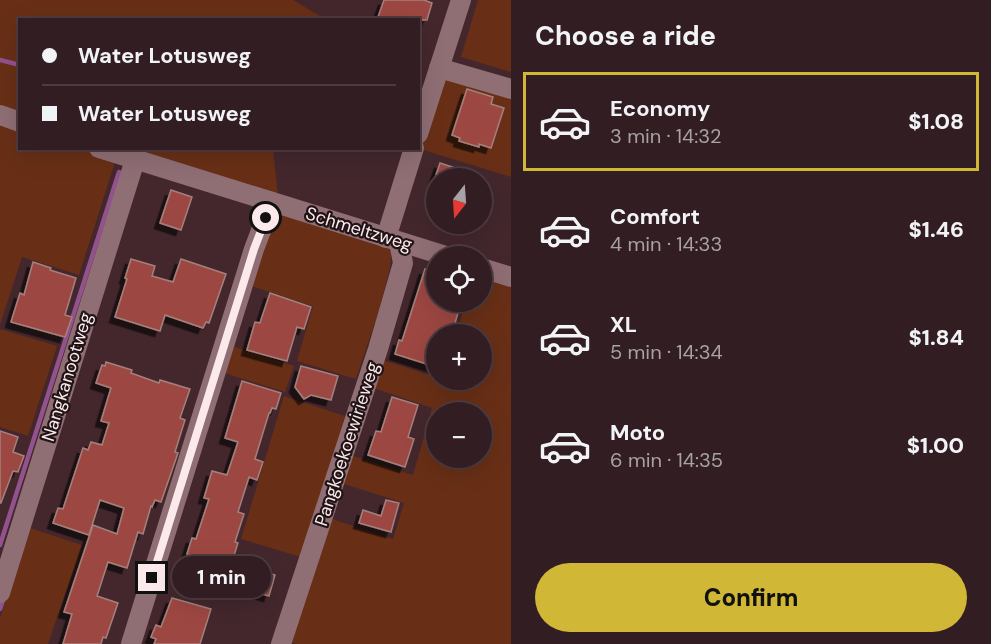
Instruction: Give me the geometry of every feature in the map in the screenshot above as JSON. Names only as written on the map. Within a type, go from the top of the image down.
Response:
[{"type":"street","points":[[420,128],[461,0]]},
{"type":"street","points":[[439,68],[511,89]]},
{"type":"street","points":[[0,115],[18,121]]},
{"type":"street","name":"Schmeltzweg","points":[[105,150],[426,250]]},
{"type":"street","name":"Pangkoekoewirieweg","points":[[280,644],[378,349],[403,262],[393,240],[414,150]]},
{"type":"street","name":"Nangkanootweg","points":[[0,593],[135,160]]},
{"type":"street","points":[[131,644],[254,249],[272,202]]},
{"type":"street","points":[[492,271],[511,277]]},
{"type":"shaded area","points":[[0,0],[293,0],[323,18],[18,18],[18,115],[0,109]]},
{"type":"shaded area","points":[[478,0],[511,0],[511,72],[461,57]]},
{"type":"shaded area","points":[[445,78],[511,93],[511,177],[492,171],[492,168],[482,168],[420,149],[441,82]]},
{"type":"shaded area","points":[[0,121],[18,127],[18,150],[88,150],[116,159],[79,275],[22,257],[0,325]]},
{"type":"shaded area","points":[[129,150],[273,150],[278,196]]},
{"type":"shaded area","points":[[283,214],[386,242],[392,250],[390,268],[379,310],[356,379],[297,361],[313,306],[249,285],[275,217]]},
{"type":"shaded area","points":[[492,276],[511,282],[511,644],[297,644],[285,640],[323,516],[393,539],[404,503],[335,481],[344,453],[413,475],[426,429],[426,468],[492,468],[492,402],[426,402],[426,406],[365,385],[373,357],[426,374],[426,390],[492,390],[492,324],[459,324],[463,312],[492,312]]},
{"type":"shaded area","points":[[0,329],[57,346],[28,436],[0,427]]},
{"type":"shaded area","points":[[229,345],[294,366],[285,392],[221,372]]},
{"type":"shaded area","points":[[284,396],[345,416],[301,557],[241,539]]},
{"type":"shaded area","points":[[30,528],[82,545],[48,644],[0,644],[0,618]]},
{"type":"building","points":[[384,0],[424,0],[432,3],[427,20],[378,18]]},
{"type":"building","points":[[467,89],[493,97],[491,104],[504,108],[491,148],[459,141],[460,138],[452,135]]},
{"type":"building","points":[[440,163],[455,168],[438,168]]},
{"type":"building","points":[[171,190],[192,197],[181,230],[160,223]]},
{"type":"building","points":[[131,259],[155,266],[152,276],[173,282],[181,259],[226,274],[209,323],[206,322],[203,328],[165,315],[160,331],[115,317]]},
{"type":"building","points":[[33,262],[76,278],[65,315],[72,317],[65,337],[11,322],[20,293],[24,295]]},
{"type":"building","points":[[426,269],[426,312],[458,312],[455,324],[426,324],[426,364],[395,354],[399,340],[402,341]]},
{"type":"building","points":[[270,293],[311,307],[304,329],[297,327],[287,361],[247,350],[255,322],[260,323]]},
{"type":"building","points":[[106,362],[132,370],[131,373],[159,383],[160,380],[190,389],[180,418],[185,420],[175,452],[178,453],[161,502],[155,500],[151,506],[143,534],[138,532],[127,568],[108,562],[97,596],[118,603],[106,638],[103,637],[101,644],[63,644],[72,614],[64,612],[93,525],[117,534],[124,508],[100,500],[89,535],[53,523],[58,508],[63,509],[83,448],[88,450],[91,442],[102,445],[109,423],[101,421],[111,388],[96,383],[102,365],[105,366]]},
{"type":"building","points":[[301,366],[338,376],[331,400],[311,395],[304,399],[295,387]]},
{"type":"building","points":[[242,381],[281,393],[276,409],[272,408],[269,413],[255,459],[263,462],[257,480],[249,477],[238,512],[244,514],[230,568],[187,554],[192,538],[196,539],[209,499],[204,498],[212,471],[227,475],[238,442],[225,438]]},
{"type":"building","points":[[392,397],[418,405],[408,437],[414,439],[405,467],[368,455],[376,431],[381,432]]},
{"type":"building","points":[[0,431],[18,437],[13,452],[24,456],[18,472],[13,471],[1,503],[0,503]]},
{"type":"building","points":[[386,500],[399,503],[391,532],[359,523],[363,510],[381,516]]},
{"type":"building","points":[[239,564],[275,575],[269,596],[232,585]]},
{"type":"building","points":[[172,598],[211,609],[200,644],[154,644],[156,639],[151,637],[156,625],[161,627]]},
{"type":"waterway","points":[[0,60],[18,64]]},
{"type":"waterway","points":[[0,545],[119,172]]},
{"type":"waterway","points":[[0,609],[4,598]]},
{"type":"route","points":[[152,578],[254,249],[266,218]]}]
